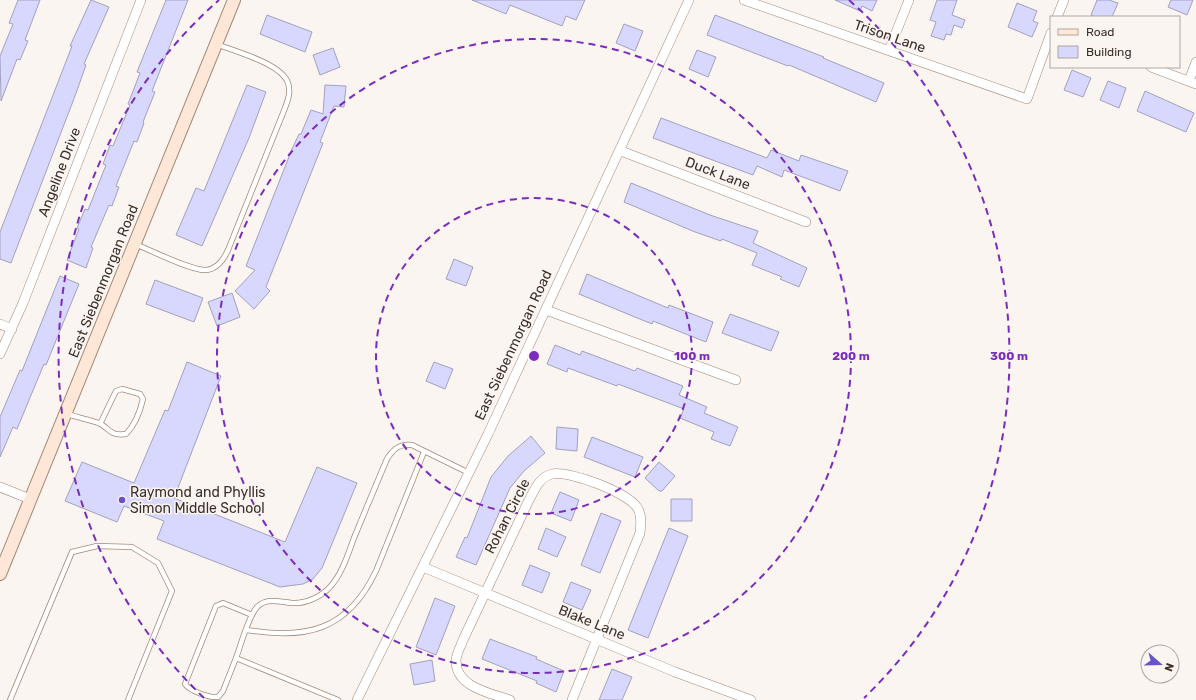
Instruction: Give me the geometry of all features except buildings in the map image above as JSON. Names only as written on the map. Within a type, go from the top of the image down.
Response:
[{"type":"street","name":"Angeline Drive","points":[[0,354],[12,329],[141,0]]},
{"type":"street","name":"East Siebenmorgan Road","points":[[0,574],[234,0]]},
{"type":"street","name":"East Siebenmorgan Road","points":[[357,700],[469,473],[621,150],[689,0]]},
{"type":"street","name":"Trison Lane","points":[[744,0],[1027,98],[1050,36]]},
{"type":"street","points":[[889,50],[909,0]]},
{"type":"street","points":[[1057,16],[1064,0]]},
{"type":"street","points":[[1154,68],[1193,83],[1196,62]]},
{"type":"street","name":"Duck Lane","points":[[621,150],[806,222]]},
{"type":"street","points":[[546,310],[736,380]]},
{"type":"street","points":[[0,324],[12,329]]},
{"type":"street","name":"Rohan Circle","points":[[510,700],[467,683],[459,674],[456,660],[463,640],[485,593],[540,481],[551,474],[562,474],[620,494],[631,500],[639,509],[642,522],[640,533],[572,700]]},
{"type":"street","points":[[0,487],[30,499]]},
{"type":"street","name":"Blake Lane","points":[[422,567],[597,640],[752,700]]},
{"type":"lane","points":[[134,244],[192,267],[205,270],[217,266],[223,260],[231,243],[285,108],[289,97],[289,85],[278,70],[216,44]]},
{"type":"lane","points":[[65,414],[100,424],[107,431],[118,435],[126,434],[133,428],[140,410],[143,399],[140,394],[122,389],[116,391],[100,424]]},
{"type":"lane","points":[[252,615],[223,603],[216,606],[184,684],[191,689],[213,698],[218,697],[223,691],[256,608],[267,601],[272,600],[292,603],[306,601],[319,596],[330,587],[342,569],[390,454],[397,446],[407,444],[469,473]]},
{"type":"lane","points":[[247,630],[279,634],[310,631],[328,625],[352,608],[360,599],[376,571],[424,452]]},
{"type":"lane","points":[[10,700],[72,552],[97,546],[132,547],[158,563],[172,591],[128,700]]},
{"type":"lane","points":[[236,658],[338,700]]},
{"type":"place","name":"Raymond and Phyllis Simon Middle School","points":[[122,500]]}]
